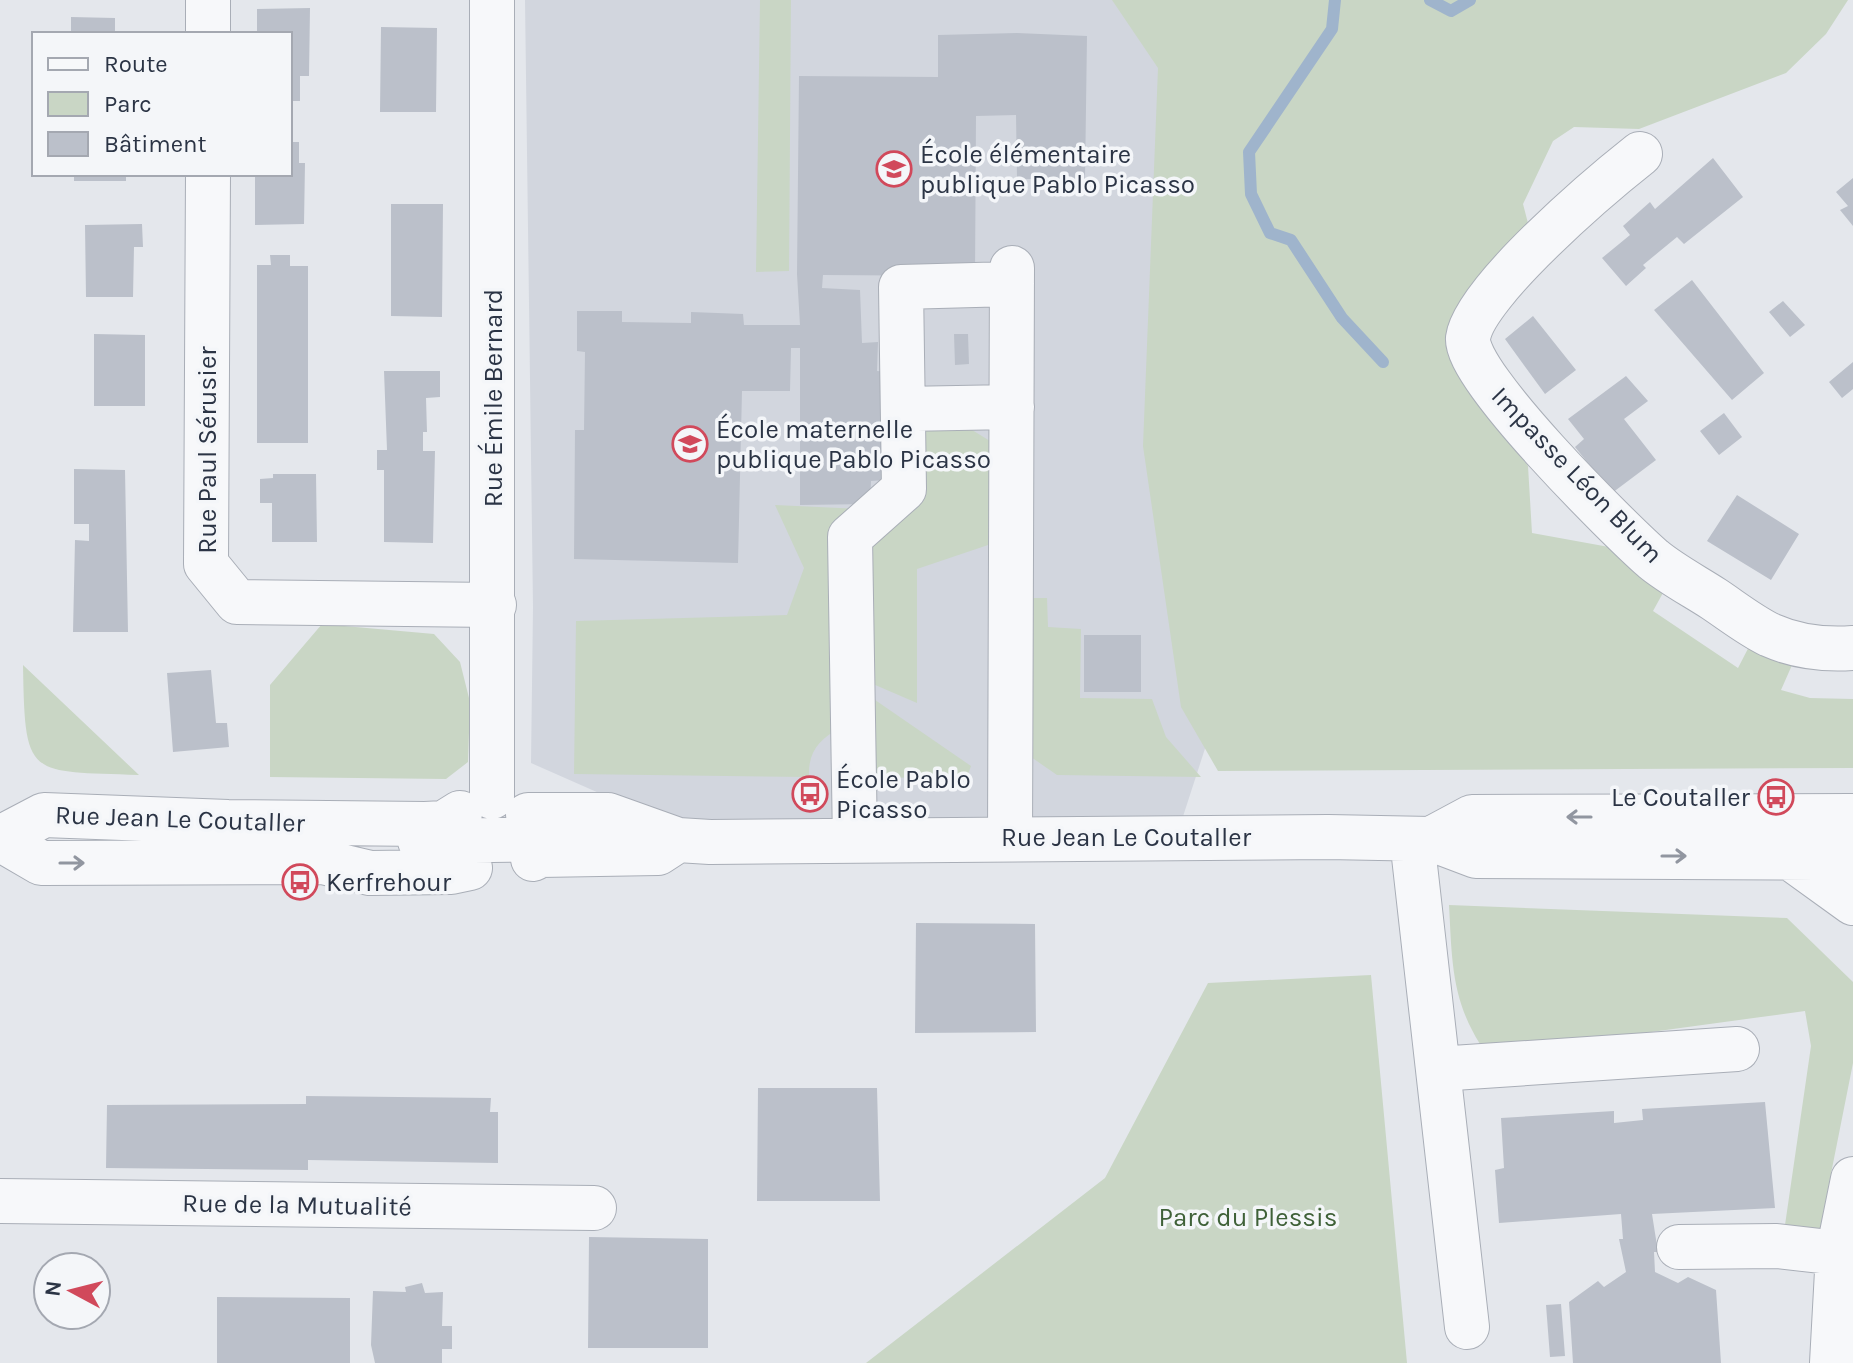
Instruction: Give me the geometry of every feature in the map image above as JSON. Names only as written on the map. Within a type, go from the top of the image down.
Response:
[{"type":"street","points":[[208,0],[208,32]]},
{"type":"street","name":"Rue Émile Bernard","points":[[492,0],[493,835]]},
{"type":"street","name":"Impasse Léon Blum","points":[[1640,154],[1582,200],[1476,314],[1468,340],[1472,353],[1487,384],[1536,440],[1654,560],[1770,635],[1822,650],[1853,648]]},
{"type":"street","name":"Rue Paul Sérusier","points":[[208,176],[206,564],[237,602],[494,605]]},
{"type":"street","points":[[855,841],[850,537],[904,489],[901,287],[1012,276],[1010,838]]},
{"type":"street","points":[[903,409],[1012,407]]},
{"type":"street","name":"Rue Jean Le Coutaller","points":[[0,838],[44,815],[444,823],[493,835],[540,855],[658,853],[678,840]]},
{"type":"street","name":"Rue Jean Le Coutaller","points":[[0,838],[41,863],[323,862],[376,846],[493,835],[608,815],[678,840],[1422,839],[1476,856],[1853,858]]},
{"type":"street","name":"Rue Jean Le Coutaller","points":[[1422,839],[1472,817],[1853,816]]},
{"type":"street","points":[[1422,839],[1438,1069],[1467,1327]]},
{"type":"street","points":[[1788,856],[1853,903]]},
{"type":"street","points":[[1438,1069],[1737,1049]]},
{"type":"street","points":[[1832,1363],[1838,1253],[1853,1179]]},
{"type":"street","name":"Rue de la Mutualité","points":[[0,1201],[594,1208]]},
{"type":"street","points":[[1679,1247],[1777,1246],[1838,1253]]},
{"type":"shaded area","points":[[525,0],[1132,0],[1176,65],[1211,730],[1177,835],[710,842],[531,763],[533,607]]},
{"type":"green space","points":[[760,0],[791,0],[789,271],[756,272]]},
{"type":"green space","points":[[1112,0],[1848,0],[1826,34],[1786,73],[1639,129],[1574,127],[1553,141],[1523,204],[1530,231],[1468,383],[1528,466],[1532,533],[1609,547],[1669,582],[1653,611],[1738,668],[1754,637],[1796,656],[1781,690],[1810,698],[1853,699],[1853,768],[1218,771],[1181,707],[1143,446],[1158,68]]},
{"type":"green space","points":[[914,422],[964,425],[990,441],[991,544],[917,569],[917,703],[852,675],[841,727],[816,747],[810,760],[809,777],[574,774],[576,621],[787,615],[804,568],[775,505],[904,511]]},
{"type":"green space","points":[[1030,598],[1047,598],[1048,627],[1081,629],[1080,698],[1152,699],[1166,737],[1201,777],[1057,775],[1031,757]]},
{"type":"green space","points":[[322,624],[434,634],[460,662],[470,702],[468,762],[446,779],[270,777],[270,685]]},
{"type":"green space","points":[[23,665],[139,775],[74,772],[40,761],[31,749],[26,730]]},
{"type":"green space","points":[[862,691],[971,766],[967,777],[865,778]]},
{"type":"green space","points":[[1449,905],[1787,918],[1853,982],[1853,1063],[1820,1229],[1785,1225],[1811,1046],[1805,1011],[1541,1047],[1480,1044],[1458,994],[1452,960]]},
{"type":"green space","name":"Parc du Plessis","points":[[1371,975],[1407,1363],[866,1363],[1105,1178],[1208,983]]},
{"type":"building","points":[[310,8],[309,76],[300,76],[300,101],[292,101],[292,32],[257,32],[257,9]]},
{"type":"building","points":[[71,17],[115,18],[115,32],[71,32]]},
{"type":"building","points":[[381,27],[437,28],[436,112],[380,112]]},
{"type":"building","points":[[1017,33],[1087,36],[1085,179],[1017,179],[1016,115],[976,116],[975,276],[823,275],[822,288],[860,290],[862,343],[878,342],[877,371],[890,372],[887,480],[871,481],[870,504],[800,505],[800,348],[791,348],[790,391],[742,391],[738,563],[574,559],[575,430],[584,430],[585,352],[577,351],[577,311],[622,311],[622,322],[691,323],[691,312],[743,314],[744,325],[800,325],[797,274],[799,76],[938,77],[938,35]]},
{"type":"building","points":[[292,142],[299,142],[299,163],[305,163],[304,224],[255,225],[255,176],[292,176]]},
{"type":"building","points":[[1713,158],[1743,197],[1684,244],[1677,237],[1643,265],[1646,268],[1626,286],[1602,258],[1630,235],[1623,226],[1650,202],[1655,209]]},
{"type":"building","points":[[74,176],[126,176],[126,181],[74,181]]},
{"type":"building","points":[[1853,178],[1853,226],[1840,210],[1848,206],[1836,192]]},
{"type":"building","points":[[391,204],[443,204],[442,317],[391,316]]},
{"type":"building","points":[[142,224],[143,247],[134,247],[133,297],[86,297],[85,225]]},
{"type":"building","points":[[270,255],[290,255],[290,266],[308,266],[308,443],[257,443],[257,265],[271,265]]},
{"type":"building","points":[[1692,280],[1764,373],[1732,400],[1654,310]]},
{"type":"building","points":[[1783,301],[1805,325],[1790,337],[1769,312]]},
{"type":"building","points":[[1533,316],[1576,370],[1545,394],[1505,339]]},
{"type":"building","points":[[94,334],[145,335],[145,406],[94,406]]},
{"type":"building","points":[[954,334],[968,334],[969,364],[955,365]]},
{"type":"building","points":[[1853,362],[1853,389],[1842,398],[1829,382]]},
{"type":"building","points":[[384,371],[440,371],[440,397],[426,398],[427,432],[423,432],[423,451],[435,451],[433,543],[384,542],[384,470],[377,470],[377,450],[387,450]]},
{"type":"building","points":[[1626,376],[1648,401],[1624,419],[1656,460],[1612,493],[1575,447],[1584,439],[1568,419]]},
{"type":"building","points":[[1724,413],[1742,437],[1719,455],[1700,431]]},
{"type":"building","points":[[74,469],[125,470],[128,632],[73,632],[75,540],[89,541],[89,524],[74,524]]},
{"type":"building","points":[[273,474],[316,474],[317,542],[272,542],[272,503],[260,503],[260,479],[273,478]]},
{"type":"building","points":[[1737,495],[1799,534],[1771,580],[1707,541]]},
{"type":"building","points":[[1084,635],[1141,635],[1141,692],[1084,692]]},
{"type":"building","points":[[211,670],[216,723],[227,723],[229,747],[173,752],[167,673]]},
{"type":"building","points":[[916,923],[1035,924],[1036,1032],[915,1033]]},
{"type":"building","points":[[758,1088],[877,1088],[880,1201],[757,1201]]},
{"type":"building","points":[[306,1096],[491,1098],[490,1112],[498,1112],[498,1163],[308,1160],[308,1170],[106,1168],[107,1105],[306,1104]]},
{"type":"building","points":[[1765,1102],[1775,1208],[1652,1214],[1658,1252],[1654,1252],[1655,1272],[1678,1283],[1688,1277],[1716,1290],[1721,1363],[1573,1363],[1569,1302],[1598,1281],[1604,1287],[1626,1272],[1619,1239],[1623,1239],[1621,1214],[1499,1223],[1495,1170],[1504,1168],[1501,1118],[1614,1111],[1614,1123],[1643,1120],[1642,1109]]},
{"type":"building","points":[[589,1237],[708,1239],[708,1348],[588,1348]]},
{"type":"building","points":[[422,1283],[425,1293],[443,1292],[442,1326],[452,1326],[452,1349],[442,1349],[442,1363],[375,1363],[371,1345],[373,1291],[406,1292],[405,1287]]},
{"type":"building","points":[[217,1297],[350,1298],[350,1363],[217,1363]]},
{"type":"building","points":[[1561,1304],[1565,1356],[1550,1357],[1546,1305]]},
{"type":"waterway","points":[[1335,0],[1332,29],[1249,152],[1251,194],[1270,233],[1291,240],[1342,318],[1383,362]]},
{"type":"waterway","points":[[1430,0],[1451,11],[1470,0]]},
{"type":"place","name":"École élémentaire publique Pablo Picasso","points":[[894,169]]},
{"type":"place","name":"École maternelle publique Pablo Picasso","points":[[690,444]]},
{"type":"place","name":"École Pablo Picasso","points":[[810,794]]},
{"type":"place","name":"Le Coutaller","points":[[1776,797]]},
{"type":"place","name":"Kerfrehour","points":[[300,882]]}]
